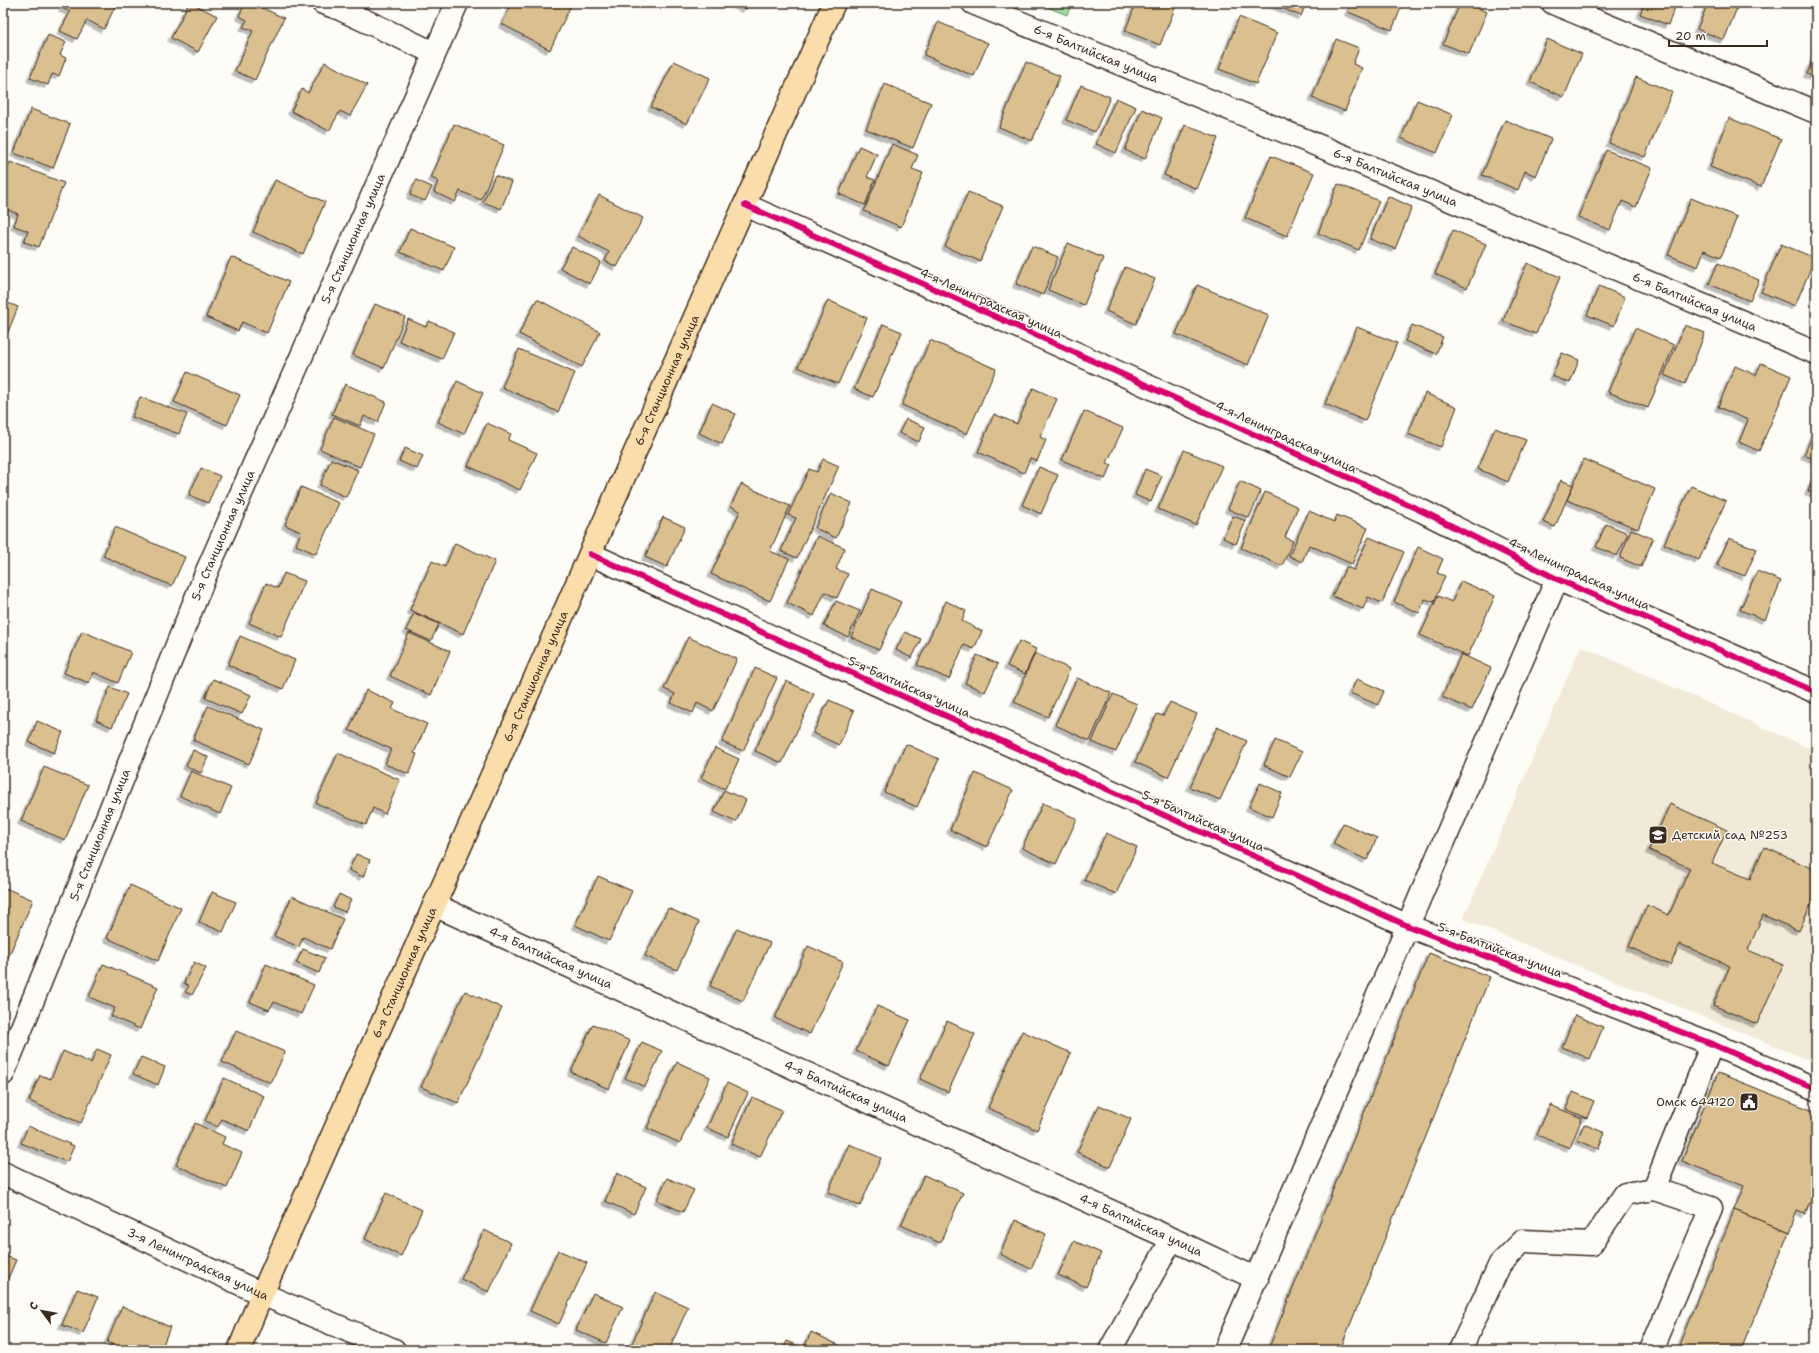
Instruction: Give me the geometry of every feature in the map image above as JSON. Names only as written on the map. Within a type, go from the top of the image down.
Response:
[{"type":"main road","name":"6-я Станционная улица","points":[[239,1350],[262,1294],[834,3]]},
{"type":"street","points":[[323,3],[340,9],[434,53]]},
{"type":"street","name":"5-я Станционная улица","points":[[3,1074],[207,571],[457,3]]},
{"type":"street","name":"6-я Балтийская улица","points":[[973,3],[1586,256],[1816,353]]},
{"type":"street","points":[[1553,3],[1816,112]]},
{"type":"street","name":"4-я Ленинградская улица","points":[[744,205],[957,299],[1422,511],[1557,578],[1816,692]]},
{"type":"street","name":"5-я Балтийская улица","points":[[590,554],[1408,926],[1712,1044],[1816,1089]]},
{"type":"street","points":[[1225,1350],[1257,1280],[1557,578]]},
{"type":"street","name":"4-я Балтийская улица","points":[[434,905],[1172,1239],[1257,1280]]},
{"type":"street","points":[[1654,1189],[1712,1044]]},
{"type":"street","name":"3-я Ленинградская улица","points":[[3,1173],[262,1294],[394,1350]]},
{"type":"street","points":[[1460,1350],[1500,1264],[1523,1241],[1591,1244],[1625,1194],[1654,1189],[1711,1208],[1651,1350]]},
{"type":"street","points":[[1110,1350],[1172,1239]]},
{"type":"shaded area","name":"Детский сад №253","points":[[1581,646],[1816,751],[1816,1063],[1463,919]]},
{"type":"green space","points":[[1037,3],[1072,3],[1067,15]]},
{"type":"building","points":[[65,3],[117,3],[104,29],[87,20],[77,39],[60,31],[70,12],[62,8]]},
{"type":"building","points":[[189,3],[192,3],[217,16],[198,52],[171,38]]},
{"type":"building","points":[[245,3],[252,3],[284,18],[255,80],[235,71],[253,31],[243,27],[247,20],[239,16]]},
{"type":"building","points":[[512,3],[572,3],[550,50],[502,24]]},
{"type":"building","points":[[732,3],[749,3],[746,9]]},
{"type":"building","points":[[1136,3],[1177,3],[1160,45],[1125,31]]},
{"type":"building","points":[[1270,3],[1306,3],[1301,16]]},
{"type":"building","points":[[1352,3],[1403,3],[1392,30],[1348,12]]},
{"type":"building","points":[[1460,3],[1466,3],[1487,12],[1469,54],[1443,44]]},
{"type":"building","points":[[1645,3],[1665,3],[1675,7],[1668,25],[1640,14]]},
{"type":"building","points":[[1708,3],[1725,3],[1737,8],[1724,40],[1697,29]]},
{"type":"building","points":[[1239,17],[1277,33],[1256,84],[1219,69]]},
{"type":"building","points":[[938,22],[988,43],[974,76],[924,55]]},
{"type":"building","points":[[48,35],[66,42],[60,55],[66,58],[59,76],[52,74],[48,85],[30,78]]},
{"type":"building","points":[[1336,39],[1359,48],[1353,64],[1362,68],[1345,111],[1312,98]]},
{"type":"building","points":[[1547,39],[1582,54],[1564,97],[1530,82]]},
{"type":"building","points":[[1816,52],[1816,78],[1807,74]]},
{"type":"building","points":[[674,61],[710,78],[687,124],[651,107]]},
{"type":"building","points":[[325,62],[367,85],[350,116],[340,111],[329,131],[291,111],[302,89],[308,93]]},
{"type":"building","points":[[1026,62],[1060,76],[1032,141],[999,127]]},
{"type":"building","points":[[1636,77],[1672,92],[1645,157],[1609,143]]},
{"type":"building","points":[[885,84],[931,103],[913,148],[866,129]]},
{"type":"building","points":[[1081,85],[1110,97],[1095,132],[1066,120]]},
{"type":"building","points":[[1116,98],[1136,107],[1116,153],[1096,144]]},
{"type":"building","points":[[1417,100],[1453,115],[1437,153],[1401,138]]},
{"type":"building","points":[[31,109],[70,124],[53,168],[14,153]]},
{"type":"building","points":[[1142,109],[1162,118],[1145,159],[1125,150]]},
{"type":"building","points":[[1729,118],[1781,139],[1761,187],[1710,167]]},
{"type":"building","points":[[1505,120],[1551,139],[1536,176],[1525,171],[1518,190],[1482,175]]},
{"type":"building","points":[[454,124],[504,145],[481,200],[460,191],[455,202],[434,192],[438,181],[431,178]]},
{"type":"building","points":[[1185,125],[1218,138],[1197,189],[1164,175]]},
{"type":"building","points":[[892,144],[918,155],[912,169],[923,173],[901,227],[864,211]]},
{"type":"building","points":[[859,146],[877,154],[867,177],[875,180],[865,205],[839,194]]},
{"type":"building","points":[[1606,150],[1652,168],[1636,207],[1622,201],[1610,230],[1578,217]]},
{"type":"building","points":[[1271,156],[1314,173],[1287,236],[1245,218]]},
{"type":"building","points":[[10,162],[64,183],[39,247],[24,242],[28,231],[14,226],[18,214],[3,208],[3,179]]},
{"type":"building","points":[[495,175],[512,182],[501,209],[483,202]]},
{"type":"building","points":[[275,180],[325,202],[303,254],[253,232]]},
{"type":"building","points":[[416,180],[432,187],[425,201],[410,195]]},
{"type":"building","points":[[1338,184],[1379,201],[1359,250],[1318,233]]},
{"type":"building","points":[[968,192],[1003,206],[980,261],[945,247]]},
{"type":"building","points":[[599,195],[643,218],[617,267],[605,261],[609,252],[578,236]]},
{"type":"building","points":[[1388,196],[1412,207],[1395,249],[1370,239]]},
{"type":"building","points":[[1691,198],[1737,217],[1721,257],[1704,250],[1698,267],[1668,255]]},
{"type":"building","points":[[410,228],[454,247],[444,271],[400,252]]},
{"type":"building","points":[[1453,230],[1486,244],[1467,288],[1435,274]]},
{"type":"building","points":[[1068,243],[1103,258],[1084,305],[1048,290]]},
{"type":"building","points":[[1781,244],[1815,258],[1795,306],[1761,292]]},
{"type":"building","points":[[1032,246],[1058,257],[1043,295],[1016,284]]},
{"type":"building","points":[[572,247],[601,262],[590,284],[560,268]]},
{"type":"building","points":[[231,257],[289,282],[267,333],[242,322],[238,331],[206,317]]},
{"type":"building","points":[[1527,263],[1560,277],[1536,334],[1503,321]]},
{"type":"building","points":[[1718,263],[1759,280],[1750,301],[1709,284]]},
{"type":"building","points":[[1125,267],[1155,279],[1136,324],[1106,311]]},
{"type":"building","points":[[1197,285],[1269,315],[1248,365],[1176,334]]},
{"type":"building","points":[[1599,286],[1625,297],[1614,326],[1587,315]]},
{"type":"building","points":[[537,299],[600,332],[582,367],[519,334]]},
{"type":"building","points":[[828,300],[867,318],[838,384],[798,367]]},
{"type":"building","points":[[3,301],[18,307],[6,337],[3,336]]},
{"type":"building","points":[[375,304],[405,317],[384,368],[353,355]]},
{"type":"building","points":[[408,319],[426,327],[429,321],[454,332],[442,359],[399,341]]},
{"type":"building","points":[[883,324],[902,332],[873,397],[854,389]]},
{"type":"building","points":[[1412,325],[1443,337],[1436,354],[1405,341]]},
{"type":"building","points":[[1685,325],[1705,333],[1685,384],[1664,375]]},
{"type":"building","points":[[1357,327],[1397,343],[1365,421],[1325,404]]},
{"type":"building","points":[[1635,328],[1674,345],[1648,408],[1608,392]]},
{"type":"building","points":[[930,340],[996,369],[967,434],[902,405]]},
{"type":"building","points":[[519,349],[575,373],[558,412],[502,387]]},
{"type":"building","points":[[1562,353],[1579,360],[1570,383],[1552,376]]},
{"type":"building","points":[[1761,363],[1791,376],[1759,451],[1739,442],[1748,420],[1718,407],[1735,366],[1756,375]]},
{"type":"building","points":[[187,372],[240,395],[227,425],[174,402]]},
{"type":"building","points":[[457,381],[483,393],[464,434],[438,422]]},
{"type":"building","points":[[345,384],[386,402],[378,422],[364,416],[360,426],[332,414]]},
{"type":"building","points":[[1033,388],[1057,399],[1040,437],[1046,440],[1037,461],[1030,458],[1024,473],[978,452],[994,414],[1017,424]]},
{"type":"building","points":[[1425,393],[1457,407],[1441,447],[1408,434]]},
{"type":"building","points":[[140,397],[187,414],[179,434],[132,417]]},
{"type":"building","points":[[712,403],[736,414],[722,444],[699,433]]},
{"type":"building","points":[[1084,411],[1123,428],[1107,463],[1112,465],[1105,479],[1062,460]]},
{"type":"building","points":[[334,417],[374,434],[360,467],[320,449]]},
{"type":"building","points":[[906,419],[925,427],[919,442],[899,433]]},
{"type":"building","points":[[487,423],[511,434],[508,440],[537,453],[520,490],[468,466]]},
{"type":"building","points":[[1816,427],[1816,460],[1804,455]]},
{"type":"building","points":[[1495,428],[1526,440],[1508,482],[1478,469]]},
{"type":"building","points":[[405,448],[423,456],[417,469],[399,461]]},
{"type":"building","points":[[1184,450],[1222,466],[1196,525],[1158,509]]},
{"type":"building","points":[[331,459],[358,470],[346,497],[320,485]]},
{"type":"building","points":[[823,459],[839,466],[797,558],[781,551],[796,518],[788,515],[809,469],[817,472]]},
{"type":"building","points":[[1584,459],[1655,489],[1638,529],[1567,500]]},
{"type":"building","points":[[1039,467],[1058,475],[1041,514],[1022,505]]},
{"type":"building","points":[[201,468],[220,476],[208,503],[189,495]]},
{"type":"building","points":[[1145,469],[1162,476],[1151,502],[1135,495]]},
{"type":"building","points":[[1816,473],[1816,494],[1808,491]]},
{"type":"building","points":[[1561,480],[1573,485],[1555,527],[1543,522]]},
{"type":"building","points":[[1240,481],[1261,491],[1249,518],[1228,509]]},
{"type":"building","points":[[741,484],[790,506],[770,551],[789,559],[770,601],[711,574],[740,511],[731,506]]},
{"type":"building","points":[[1691,486],[1726,501],[1699,560],[1664,544]]},
{"type":"building","points":[[301,487],[339,503],[316,554],[296,545],[301,532],[285,525]]},
{"type":"building","points":[[1265,492],[1298,507],[1285,537],[1293,541],[1282,566],[1241,548]]},
{"type":"building","points":[[831,493],[852,503],[836,538],[815,528]]},
{"type":"building","points":[[1309,511],[1334,522],[1337,515],[1368,528],[1352,564],[1309,545],[1302,562],[1289,556]]},
{"type":"building","points":[[1233,516],[1246,521],[1236,544],[1223,538]]},
{"type":"building","points":[[663,517],[685,527],[667,567],[645,557]]},
{"type":"building","points":[[1606,524],[1628,533],[1617,556],[1596,547]]},
{"type":"building","points":[[115,527],[185,557],[172,586],[103,556]]},
{"type":"building","points":[[1631,529],[1653,539],[1641,567],[1620,558]]},
{"type":"building","points":[[817,536],[845,548],[836,569],[848,574],[837,598],[825,592],[814,616],[787,603]]},
{"type":"building","points":[[1369,537],[1404,552],[1382,603],[1368,597],[1363,609],[1332,596],[1346,567],[1354,570]]},
{"type":"building","points":[[1729,538],[1757,549],[1745,576],[1717,565]]},
{"type":"building","points":[[455,543],[495,561],[463,634],[410,610],[432,561],[445,567]]},
{"type":"building","points":[[1418,547],[1443,559],[1437,573],[1445,576],[1434,602],[1425,599],[1419,613],[1394,602]]},
{"type":"building","points":[[1757,571],[1781,581],[1765,620],[1740,610]]},
{"type":"building","points":[[284,573],[305,581],[281,637],[249,623],[266,583],[278,588]]},
{"type":"building","points":[[1461,581],[1495,596],[1468,656],[1420,635],[1438,596],[1452,602]]},
{"type":"building","points":[[872,589],[901,602],[879,650],[851,637]]},
{"type":"building","points":[[836,601],[860,611],[848,637],[824,626]]},
{"type":"building","points":[[946,601],[966,611],[962,621],[982,631],[974,649],[964,645],[949,679],[917,665]]},
{"type":"building","points":[[414,613],[439,624],[431,641],[406,630]]},
{"type":"building","points":[[82,631],[131,652],[118,683],[93,672],[89,683],[64,673]]},
{"type":"building","points":[[905,632],[921,639],[912,658],[896,650]]},
{"type":"building","points":[[409,633],[450,651],[431,695],[390,676]]},
{"type":"building","points":[[240,636],[295,660],[283,689],[228,665]]},
{"type":"building","points":[[688,637],[737,659],[713,711],[697,703],[693,713],[671,703],[675,694],[664,689]]},
{"type":"building","points":[[1019,641],[1036,649],[1025,674],[1007,666]]},
{"type":"building","points":[[1035,653],[1070,669],[1048,717],[1014,702]]},
{"type":"building","points":[[1461,654],[1491,668],[1472,710],[1442,697]]},
{"type":"building","points":[[977,655],[998,664],[985,692],[965,683]]},
{"type":"building","points":[[755,668],[777,678],[743,751],[722,742]]},
{"type":"building","points":[[1077,678],[1111,693],[1090,741],[1055,725]]},
{"type":"building","points":[[213,679],[251,695],[242,714],[205,698]]},
{"type":"building","points":[[1357,679],[1384,691],[1378,705],[1350,693]]},
{"type":"building","points":[[786,681],[814,694],[782,763],[755,751]]},
{"type":"building","points":[[110,687],[127,694],[112,727],[96,720]]},
{"type":"building","points":[[366,690],[395,703],[392,709],[427,724],[414,753],[417,754],[409,774],[385,764],[391,749],[349,730]]},
{"type":"building","points":[[1113,694],[1137,704],[1116,752],[1092,742]]},
{"type":"building","points":[[829,700],[854,711],[839,745],[813,733]]},
{"type":"building","points":[[1170,702],[1197,714],[1168,777],[1135,762],[1157,714],[1163,716]]},
{"type":"building","points":[[208,706],[264,730],[249,764],[193,740]]},
{"type":"building","points":[[37,721],[63,732],[54,753],[29,742]]},
{"type":"building","points":[[1217,727],[1247,741],[1220,800],[1190,787]]},
{"type":"building","points":[[1275,740],[1302,752],[1290,777],[1264,765]]},
{"type":"building","points":[[906,744],[939,759],[917,807],[884,792]]},
{"type":"building","points":[[715,748],[739,759],[725,789],[701,778]]},
{"type":"building","points":[[193,750],[208,757],[201,773],[186,766]]},
{"type":"building","points":[[338,753],[400,780],[385,814],[373,808],[366,825],[316,803]]},
{"type":"building","points":[[44,767],[88,785],[65,840],[21,821]]},
{"type":"building","points":[[191,771],[231,788],[220,814],[180,796]]},
{"type":"building","points":[[975,773],[1013,790],[987,847],[950,830]]},
{"type":"building","points":[[1260,783],[1282,793],[1272,817],[1249,807]]},
{"type":"building","points":[[724,790],[746,800],[736,822],[714,812]]},
{"type":"building","points":[[1043,803],[1077,819],[1056,864],[1022,848]]},
{"type":"building","points":[[1670,804],[1727,830],[1712,863],[1750,879],[1764,847],[1816,870],[1816,893],[1799,931],[1763,915],[1748,950],[1783,965],[1757,1024],[1713,1005],[1730,966],[1680,944],[1670,965],[1629,947],[1647,905],[1669,915],[1690,868],[1649,850]]},
{"type":"building","points":[[1343,823],[1377,838],[1367,860],[1333,844]]},
{"type":"building","points":[[1106,833],[1137,847],[1116,894],[1084,880]]},
{"type":"building","points":[[356,854],[370,860],[363,877],[349,870]]},
{"type":"building","points":[[598,876],[632,891],[609,941],[575,925]]},
{"type":"building","points":[[130,885],[181,908],[158,961],[107,938]]},
{"type":"building","points":[[3,887],[33,900],[4,967],[3,967]]},
{"type":"building","points":[[212,892],[236,902],[223,932],[199,922]]},
{"type":"building","points":[[339,894],[351,900],[345,912],[333,907]]},
{"type":"building","points":[[292,896],[343,919],[330,949],[303,937],[299,947],[274,936]]},
{"type":"building","points":[[668,908],[699,922],[677,970],[645,956]]},
{"type":"building","points":[[737,928],[770,943],[743,1001],[710,986]]},
{"type":"building","points":[[808,946],[843,962],[810,1034],[775,1018]]},
{"type":"building","points":[[303,949],[325,958],[319,973],[296,963]]},
{"type":"building","points":[[1429,953],[1490,977],[1340,1350],[1268,1350]]},
{"type":"building","points":[[194,962],[206,968],[192,995],[185,992],[189,986],[184,983]]},
{"type":"building","points":[[103,964],[158,987],[140,1029],[111,1016],[115,1008],[89,997]]},
{"type":"building","points":[[266,964],[314,985],[301,1014],[274,1002],[269,1010],[250,1002]]},
{"type":"building","points":[[465,991],[502,1008],[458,1103],[421,1087]]},
{"type":"building","points":[[877,1006],[910,1020],[889,1066],[856,1051]]},
{"type":"building","points":[[1575,1015],[1603,1027],[1590,1059],[1562,1047]]},
{"type":"building","points":[[947,1021],[975,1034],[948,1092],[920,1079]]},
{"type":"building","points":[[593,1024],[630,1041],[609,1089],[571,1072]]},
{"type":"building","points":[[236,1031],[285,1052],[271,1083],[222,1062]]},
{"type":"building","points":[[1022,1031],[1071,1053],[1037,1130],[988,1108]]},
{"type":"building","points":[[642,1042],[662,1051],[645,1087],[625,1078]]},
{"type":"building","points":[[97,1049],[111,1055],[81,1123],[29,1101],[40,1075],[51,1079],[63,1051],[91,1063]]},
{"type":"building","points":[[141,1057],[165,1067],[158,1085],[133,1074]]},
{"type":"building","points":[[677,1062],[710,1077],[680,1143],[647,1128]]},
{"type":"building","points":[[1718,1073],[1816,1112],[1816,1188],[1805,1214],[1797,1211],[1789,1232],[1734,1210],[1744,1186],[1682,1161]]},
{"type":"building","points":[[224,1078],[264,1096],[249,1131],[222,1119],[218,1127],[205,1121]]},
{"type":"building","points":[[727,1083],[748,1093],[728,1137],[707,1128]]},
{"type":"building","points":[[1573,1092],[1594,1101],[1587,1118],[1566,1109]]},
{"type":"building","points":[[752,1097],[782,1110],[760,1157],[731,1144]]},
{"type":"building","points":[[1099,1105],[1131,1119],[1110,1167],[1077,1152]]},
{"type":"building","points":[[1550,1105],[1582,1118],[1570,1148],[1537,1135]]},
{"type":"building","points":[[195,1123],[225,1137],[222,1144],[242,1153],[227,1188],[176,1165]]},
{"type":"building","points":[[1584,1124],[1605,1133],[1598,1149],[1577,1140]]},
{"type":"building","points":[[28,1126],[74,1146],[67,1162],[21,1143]]},
{"type":"building","points":[[849,1144],[881,1158],[860,1206],[828,1192]]},
{"type":"building","points":[[617,1173],[646,1187],[634,1214],[605,1201]]},
{"type":"building","points":[[924,1175],[963,1193],[940,1243],[901,1225]]},
{"type":"building","points":[[667,1178],[694,1190],[683,1212],[657,1200]]},
{"type":"building","points":[[386,1193],[422,1210],[401,1256],[365,1239]]},
{"type":"building","points":[[1734,1210],[1789,1232],[1741,1350],[1678,1350]]},
{"type":"building","points":[[1015,1220],[1046,1234],[1031,1269],[1000,1254]]},
{"type":"building","points":[[484,1230],[511,1243],[489,1292],[461,1279]]},
{"type":"building","points":[[1074,1241],[1101,1253],[1086,1287],[1058,1275]]},
{"type":"building","points":[[558,1250],[587,1263],[559,1324],[530,1311]]},
{"type":"building","points":[[3,1255],[16,1260],[3,1290]]},
{"type":"building","points":[[77,1289],[98,1297],[83,1333],[62,1325]]},
{"type":"building","points":[[655,1292],[688,1307],[669,1350],[629,1350]]},
{"type":"building","points":[[593,1293],[623,1307],[606,1343],[576,1330]]},
{"type":"building","points":[[122,1306],[170,1327],[161,1350],[125,1350],[107,1342]]},
{"type":"building","points":[[811,1332],[839,1345],[837,1350],[783,1350],[787,1341],[804,1348]]},
{"type":"cycle path","points":[[745,205],[957,299],[1422,511],[1557,579],[1816,692]]},
{"type":"cycle path","points":[[590,554],[1408,926],[1712,1044],[1816,1089]]},
{"type":"place","name":"Детский сад №253","points":[[1658,835]]},
{"type":"place","name":"Омск 644120","points":[[1749,1102]]}]
